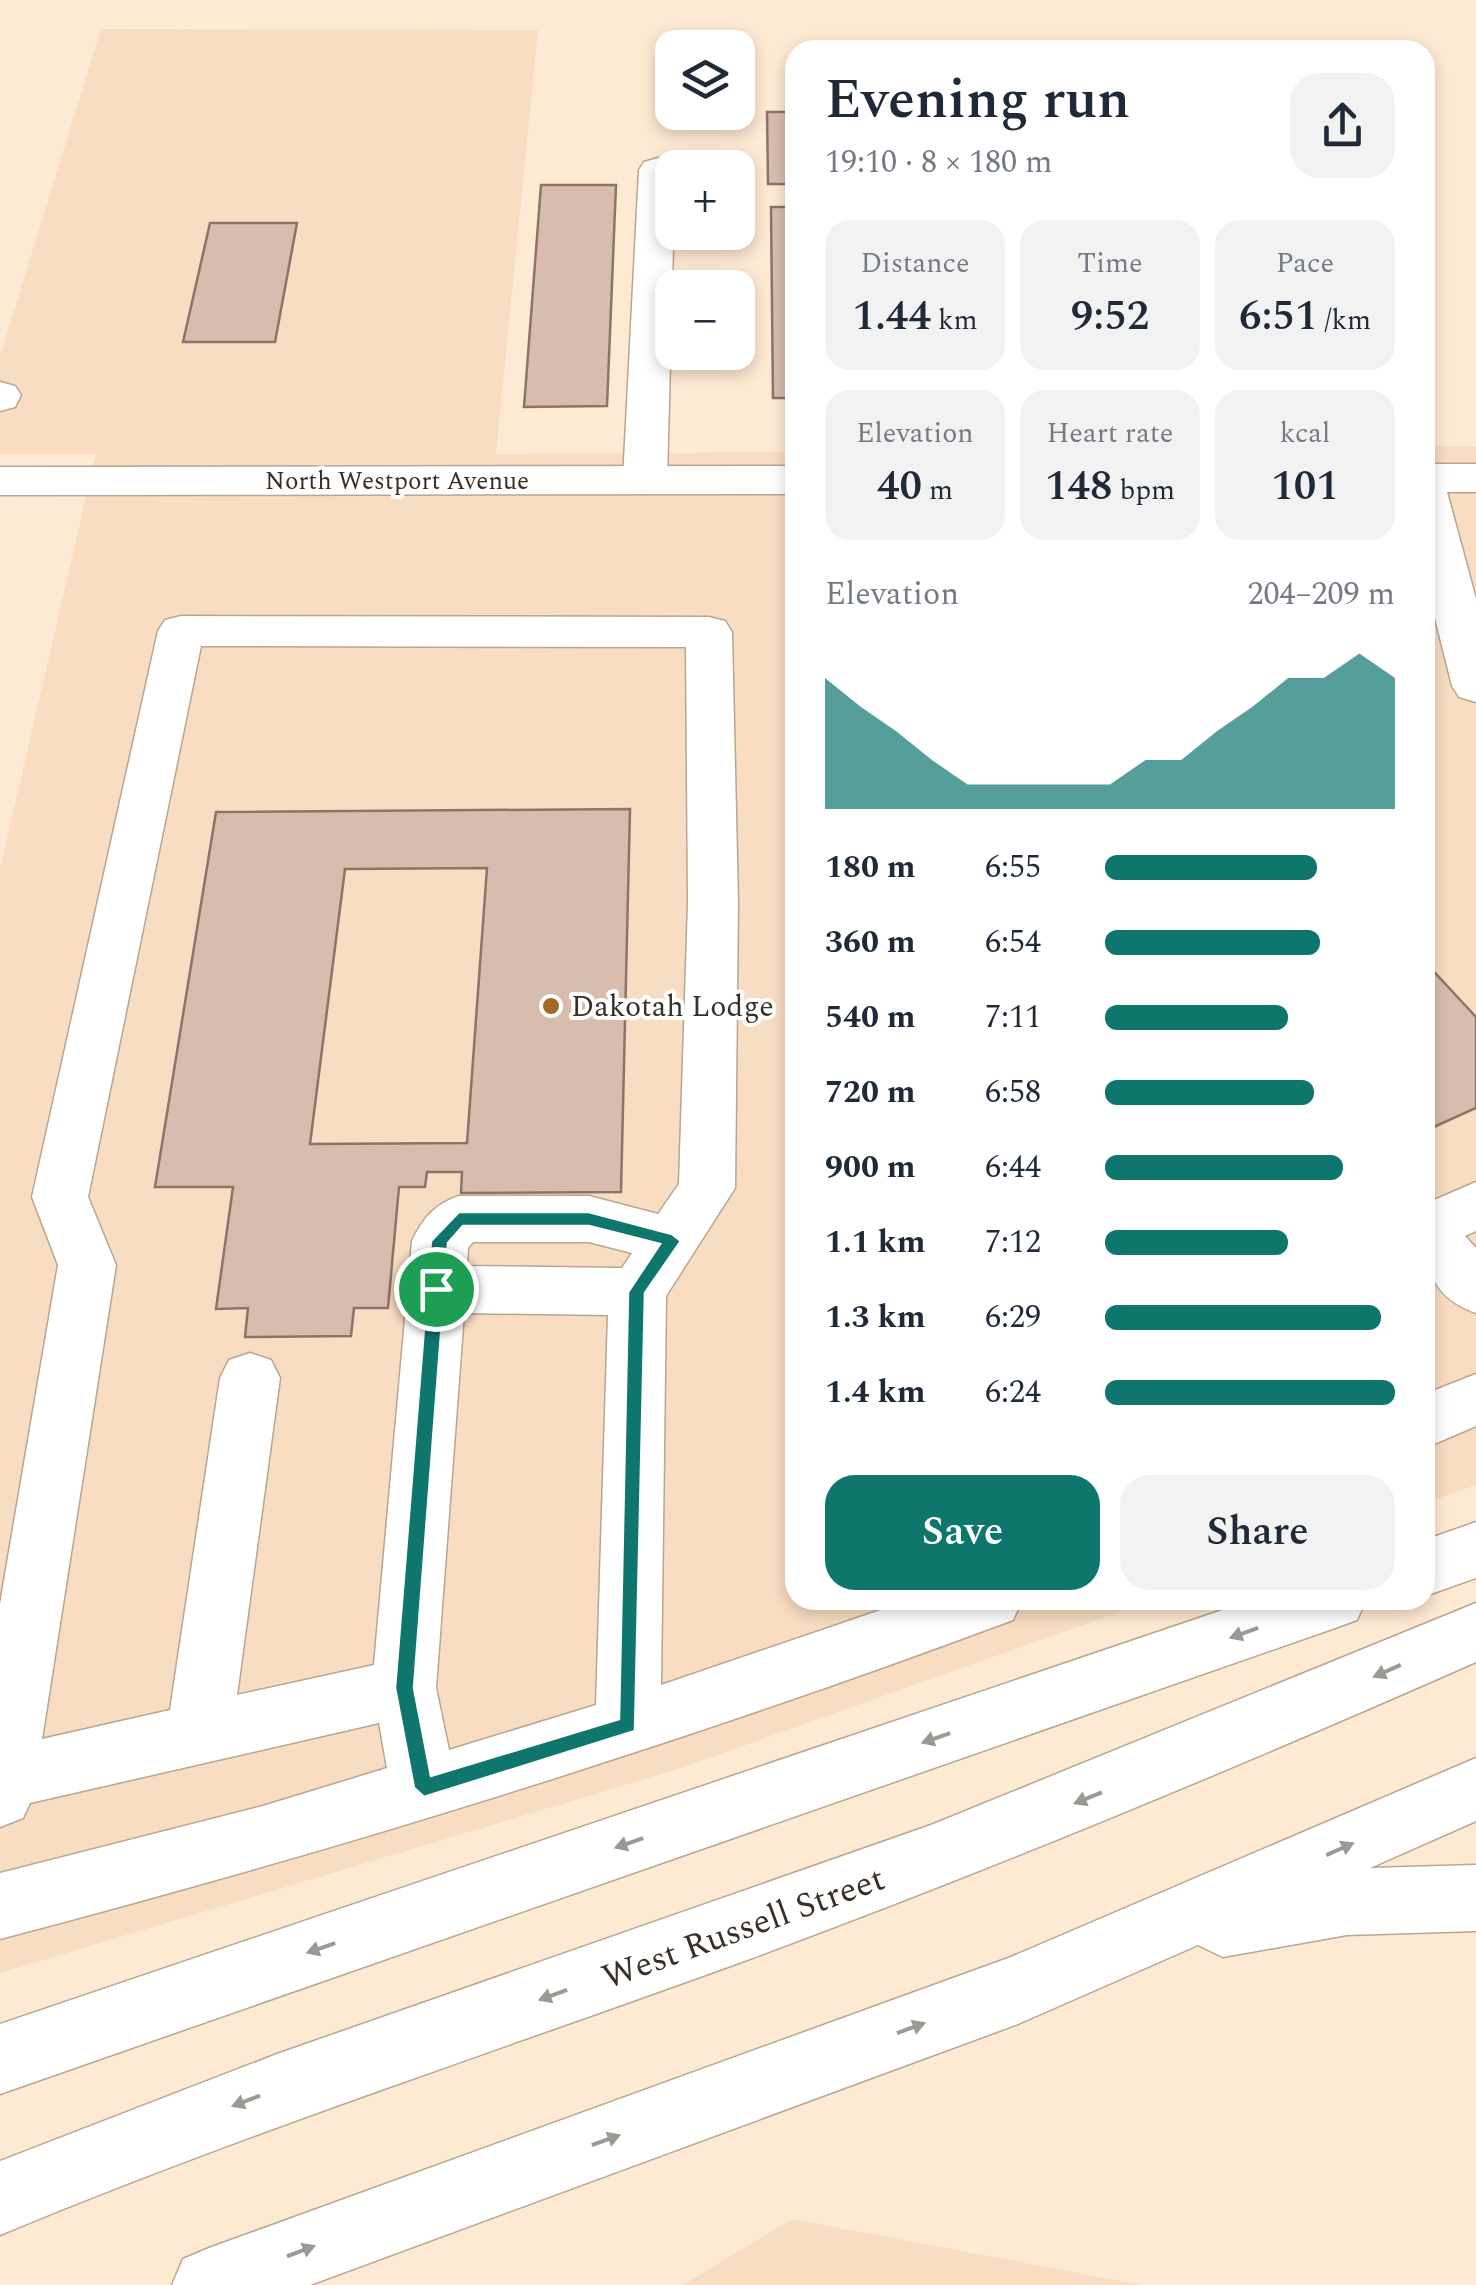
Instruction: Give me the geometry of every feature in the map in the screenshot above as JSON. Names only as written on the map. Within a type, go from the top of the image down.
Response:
[{"type":"main road","points":[[645,480],[655,242]]},
{"type":"main road","points":[[1435,478],[1476,478]]},
{"type":"main road","name":"North Westport Avenue","points":[[0,481],[785,480]]},
{"type":"main road","points":[[1435,530],[1476,686]]},
{"type":"main road","points":[[404,1688],[199,1734],[2,1787],[86,1265],[60,1197],[181,631],[709,632],[713,903],[707,1188],[636,1292],[628,1725]]},
{"type":"main road","points":[[1435,1225],[1476,1205]]},
{"type":"main road","points":[[424,1788],[404,1688],[440,1241],[459,1219],[589,1219],[672,1241]]},
{"type":"main road","points":[[1435,1240],[1476,1289]]},
{"type":"main road","points":[[436,1289],[636,1292]]},
{"type":"main road","points":[[199,1734],[250,1378]]},
{"type":"main road","points":[[1435,1417],[1476,1399]]},
{"type":"main road","points":[[1435,1564],[1476,1550]]},
{"type":"main road","points":[[0,1906],[263,1838],[628,1725],[961,1610]]},
{"type":"main road","points":[[0,2060],[1307,1610]]},
{"type":"main road","name":"West Russell Street","points":[[0,2198],[290,2084],[536,2001],[1016,1828],[1476,1632]]},
{"type":"main road","points":[[210,2285],[1018,1989],[1476,1789]]},
{"type":"main road","points":[[1131,1940],[1346,1902],[1476,1898]]},
{"type":"shaded area","points":[[101,29],[538,30],[496,454],[785,452],[785,1610],[1125,1610],[678,1769],[0,1973],[0,869],[96,454],[0,454],[0,356]]},
{"type":"shaded area","points":[[1435,446],[1476,446],[1476,1485],[1435,1499]]},
{"type":"shaded area","points":[[792,2219],[1142,2285],[683,2285]]},
{"type":"building","points":[[767,112],[785,112],[785,184],[768,184]]},
{"type":"building","points":[[541,185],[616,185],[607,406],[524,407]]},
{"type":"building","points":[[771,207],[785,207],[785,398],[773,398]]},
{"type":"building","points":[[210,223],[297,223],[275,342],[183,342]]},
{"type":"building","name":"Dakotah Lodge","points":[[630,809],[621,1192],[461,1193],[462,1172],[427,1172],[425,1187],[399,1187],[388,1308],[354,1308],[351,1336],[245,1337],[248,1308],[216,1309],[233,1187],[155,1187],[216,812]],"holes":[[[487,868],[467,1143],[310,1144],[345,869]]]},
{"type":"building","points":[[1435,973],[1476,1017],[1476,1108],[1435,1126]]},
{"type":"place","name":"Dakotah Lodge","points":[[551,1006]]},
{"type":"route","points":[[459,1219],[589,1219],[672,1241],[636,1292],[628,1725],[424,1788],[404,1688],[436,1289],[440,1241],[459,1219]]}]
